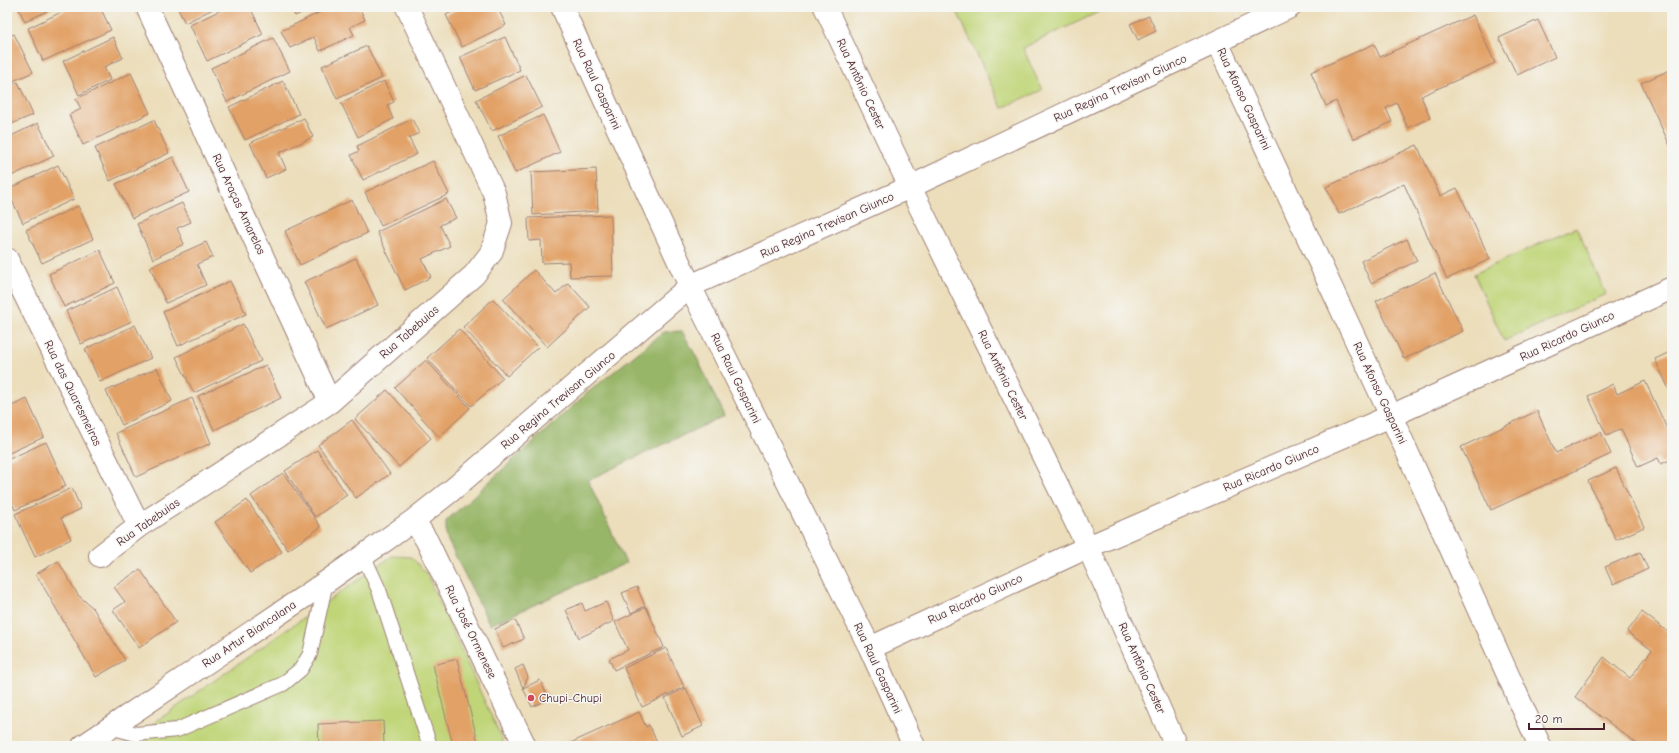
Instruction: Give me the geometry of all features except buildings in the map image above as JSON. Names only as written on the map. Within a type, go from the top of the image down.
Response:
[{"type":"street","name":"Rua Araças Amarelos","points":[[147,7],[330,402]]},
{"type":"street","name":"Rua Tabebuias","points":[[100,556],[139,526],[330,402],[474,275],[491,253],[500,223],[494,193],[407,7]]},
{"type":"street","name":"Rua Raul Gasparini","points":[[562,7],[690,286],[870,648],[914,746]]},
{"type":"street","name":"Rua Antônio Cester","points":[[825,7],[910,187],[1088,546],[1176,746]]},
{"type":"street","name":"Rua Regina Trevisan Giunco","points":[[414,520],[452,490],[690,286],[910,187],[1290,7]]},
{"type":"street","name":"Rua Afonso Gasparini","points":[[1217,42],[1391,416],[1540,746]]},
{"type":"street","name":"Rua das Quaresmeiras","points":[[7,259],[139,526]]},
{"type":"street","name":"Rua Ricardo Giunco","points":[[870,648],[1088,546],[1391,416],[1672,288]]},
{"type":"street","name":"Rua Artur Biancalana","points":[[82,746],[326,582],[414,520]]},
{"type":"street","name":"Rua José Ormenese","points":[[414,520],[427,541],[525,746]]},
{"type":"lane","points":[[363,555],[380,590],[430,746]]},
{"type":"lane","points":[[110,727],[136,734],[177,730],[283,684],[301,669],[310,654],[326,582]]},
{"type":"green space","points":[[955,7],[1109,7],[1023,48],[1042,90],[1002,108]]},
{"type":"green space","points":[[1576,227],[1606,294],[1504,341],[1474,274]]},
{"type":"green space","points":[[682,331],[697,358],[724,416],[588,480],[626,563],[490,625],[446,537],[446,521],[587,393],[664,332]]},
{"type":"green space","points":[[392,556],[411,557],[426,573],[505,746],[121,746]]},
{"type":"place","name":"Chupi-Chupi","points":[[531,698]]}]
